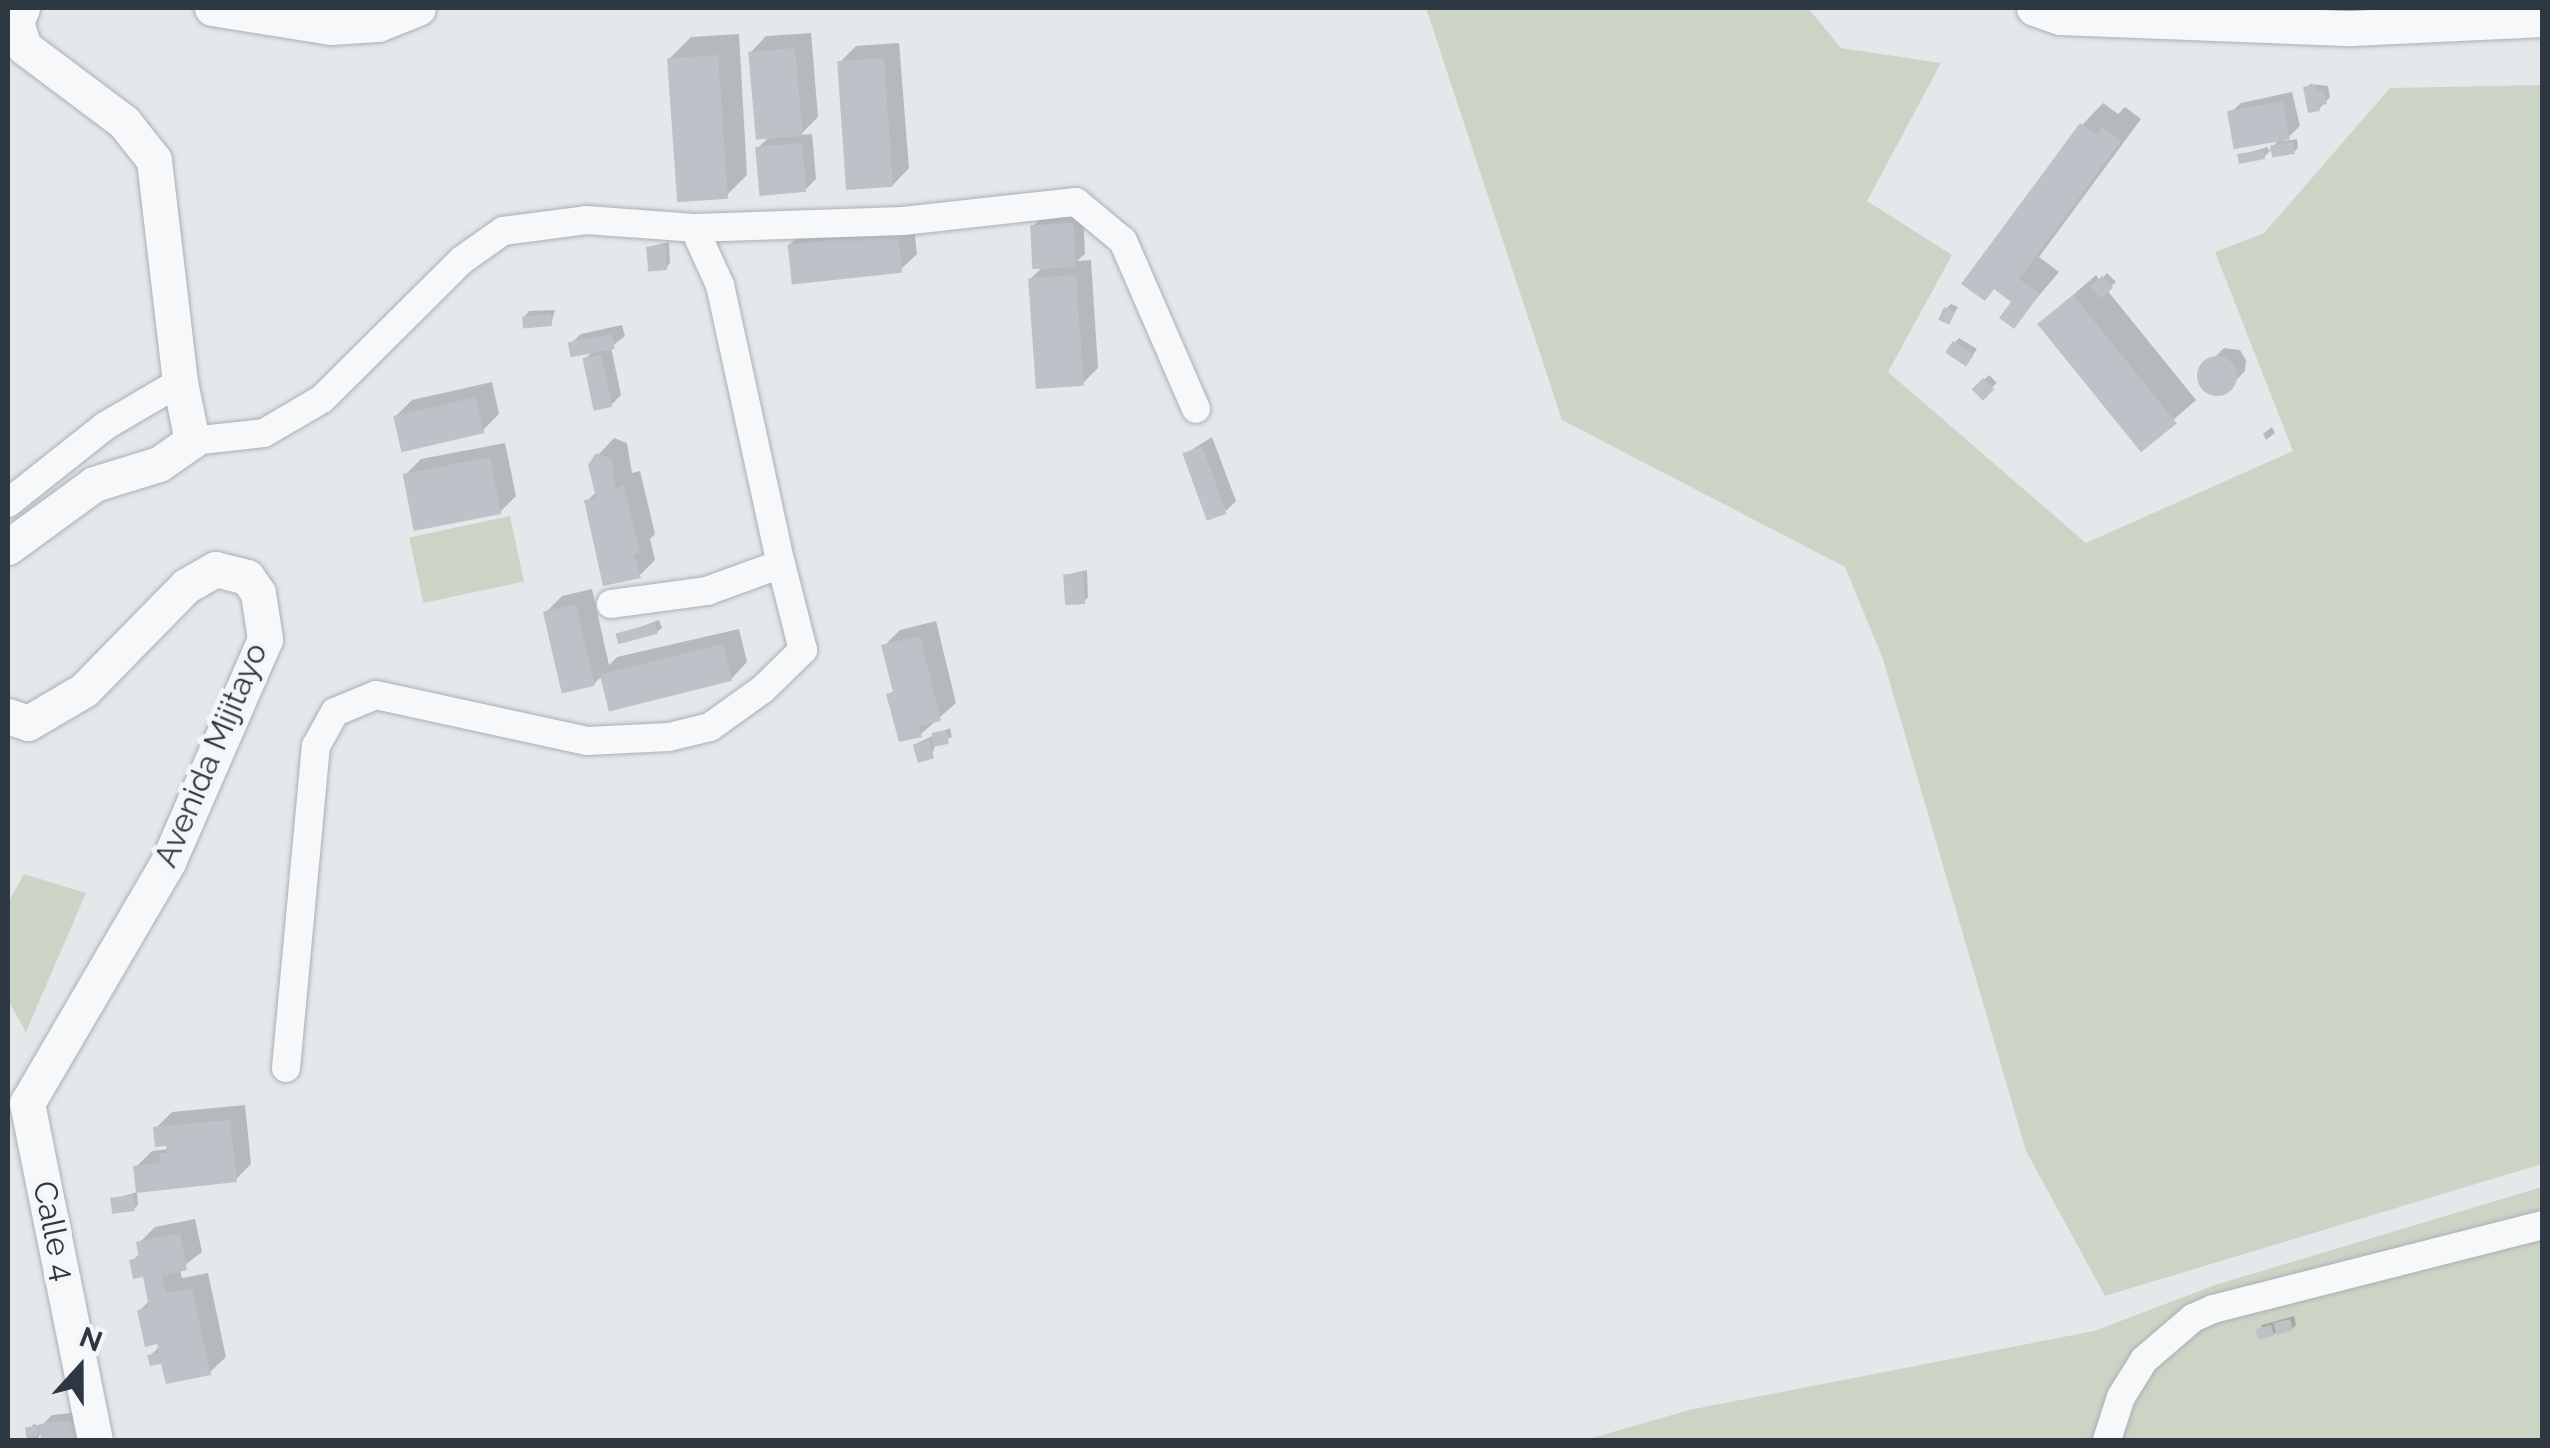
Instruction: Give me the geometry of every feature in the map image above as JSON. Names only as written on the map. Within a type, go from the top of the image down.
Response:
[{"type":"street","points":[[22,8],[16,23],[24,47],[124,122],[154,160],[180,382],[192,441]]},
{"type":"street","points":[[212,8],[330,28],[378,24],[418,8]]},
{"type":"street","points":[[2034,8],[2060,17],[2352,28],[2542,18]]},
{"type":"street","points":[[8,547],[94,484],[160,464],[192,441],[264,433],[322,399],[462,260],[503,231],[586,220],[694,228],[903,221],[1076,202],[1123,241],[1196,409]]},
{"type":"street","points":[[286,1068],[316,746],[335,712],[376,696],[587,740],[669,737],[710,727],[762,689],[803,650],[720,285],[694,228]]},
{"type":"street","points":[[8,503],[105,426],[180,382]]},
{"type":"street","points":[[611,604],[707,590],[781,564]]},
{"type":"street","name":"Avenida Mijitayo","points":[[8,716],[28,724],[84,690],[186,586],[215,569],[246,578],[258,594],[265,640],[168,862],[23,1090]]},
{"type":"street","name":"Calle 4","points":[[23,1090],[95,1440]]},
{"type":"street","points":[[2107,1440],[2121,1396],[2144,1360],[2194,1318],[2213,1309],[2542,1225]]},
{"type":"shaded area","points":[[1426,8],[1808,8],[1841,48],[1941,63],[1867,201],[1952,255],[1888,372],[2086,543],[2293,451],[2215,252],[2264,233],[2390,88],[2542,85],[2542,1164],[2105,1296],[2026,1151],[1883,659],[1845,567],[1562,420]]},
{"type":"shaded area","points":[[510,516],[524,582],[423,603],[409,537]]},
{"type":"shaded area","points":[[24,874],[86,893],[26,1032],[8,1000],[8,903]]},
{"type":"shaded area","points":[[2542,1187],[2542,1440],[1585,1440],[1689,1410],[2094,1331],[2218,1284]]},
{"type":"building","points":[[795,48],[803,136],[756,140],[748,52]]},
{"type":"building","points":[[718,55],[728,199],[677,202],[667,59]]},
{"type":"building","points":[[884,58],[893,187],[846,190],[837,61]]},
{"type":"building","points":[[2315,85],[2316,91],[2324,90],[2327,104],[2319,105],[2320,111],[2308,113],[2303,87]]},
{"type":"building","points":[[2283,101],[2290,139],[2234,149],[2227,111]]},
{"type":"building","points":[[2080,123],[2096,135],[2102,127],[2121,141],[2019,279],[2040,294],[2014,329],[1999,318],[2011,302],[1994,289],[1985,301],[1961,284]]},
{"type":"building","points":[[2293,142],[2295,154],[2272,157],[2270,146]]},
{"type":"building","points":[[802,143],[806,192],[759,196],[755,147]]},
{"type":"building","points":[[2264,150],[2265,159],[2239,164],[2237,154]]},
{"type":"building","points":[[1073,223],[1075,267],[1032,269],[1030,225]]},
{"type":"building","points":[[898,233],[902,273],[792,284],[788,245]]},
{"type":"building","points":[[665,245],[667,270],[648,272],[646,247]]},
{"type":"building","points":[[1076,275],[1084,386],[1036,389],[1028,278]]},
{"type":"building","points":[[2102,276],[2113,288],[2101,299],[2090,287]]},
{"type":"building","points":[[2073,295],[2177,423],[2141,452],[2037,324]]},
{"type":"building","points":[[1944,307],[1955,312],[1949,325],[1938,320]]},
{"type":"building","points":[[551,314],[552,326],[523,328],[522,317]]},
{"type":"building","points":[[612,334],[615,349],[571,357],[568,343]]},
{"type":"building","points":[[1953,341],[1974,355],[1966,367],[1945,353]]},
{"type":"building","points":[[601,354],[612,407],[594,411],[582,358]]},
{"type":"building","points":[[2217,356],[2231,362],[2237,376],[2231,390],[2217,396],[2203,390],[2197,376],[2203,362]]},
{"type":"building","points":[[1983,378],[1994,389],[1983,401],[1972,389]]},
{"type":"building","points":[[476,397],[484,433],[402,452],[393,416]]},
{"type":"building","points":[[1202,446],[1227,514],[1207,521],[1182,453]]},
{"type":"building","points":[[596,453],[611,459],[616,488],[624,485],[640,552],[634,555],[641,578],[603,586],[584,500],[596,498],[588,465]]},
{"type":"building","points":[[490,457],[501,514],[414,531],[403,474]]},
{"type":"building","points":[[1083,573],[1085,604],[1065,605],[1063,574]]},
{"type":"building","points":[[576,604],[595,686],[562,693],[543,612]]},
{"type":"building","points":[[655,623],[658,634],[618,644],[615,634]]},
{"type":"building","points":[[920,636],[941,721],[919,726],[922,737],[899,742],[886,694],[893,692],[881,645]]},
{"type":"building","points":[[723,644],[732,681],[609,712],[600,675]]},
{"type":"building","points":[[946,730],[949,744],[934,747],[931,733]]},
{"type":"building","points":[[929,740],[934,758],[918,763],[913,745]]},
{"type":"building","points":[[230,1120],[237,1182],[136,1193],[133,1166],[161,1163],[160,1153],[167,1153],[166,1146],[155,1147],[153,1127]]},
{"type":"building","points":[[133,1195],[135,1211],[112,1214],[110,1198]]},
{"type":"building","points":[[180,1233],[187,1270],[162,1276],[166,1293],[192,1288],[211,1375],[166,1384],[161,1364],[150,1366],[147,1355],[159,1353],[157,1344],[145,1347],[137,1310],[149,1307],[143,1277],[133,1279],[129,1260],[139,1258],[136,1242]]},
{"type":"building","points":[[2290,1319],[2293,1331],[2276,1335],[2274,1323]]},
{"type":"building","points":[[2271,1325],[2274,1336],[2258,1340],[2256,1329]]},
{"type":"building","points":[[82,1420],[84,1440],[41,1440],[39,1424]]},
{"type":"building","points":[[37,1426],[38,1436],[26,1437],[25,1427]]},
{"type":"waterway","points":[[2301,9],[2397,9]]}]
